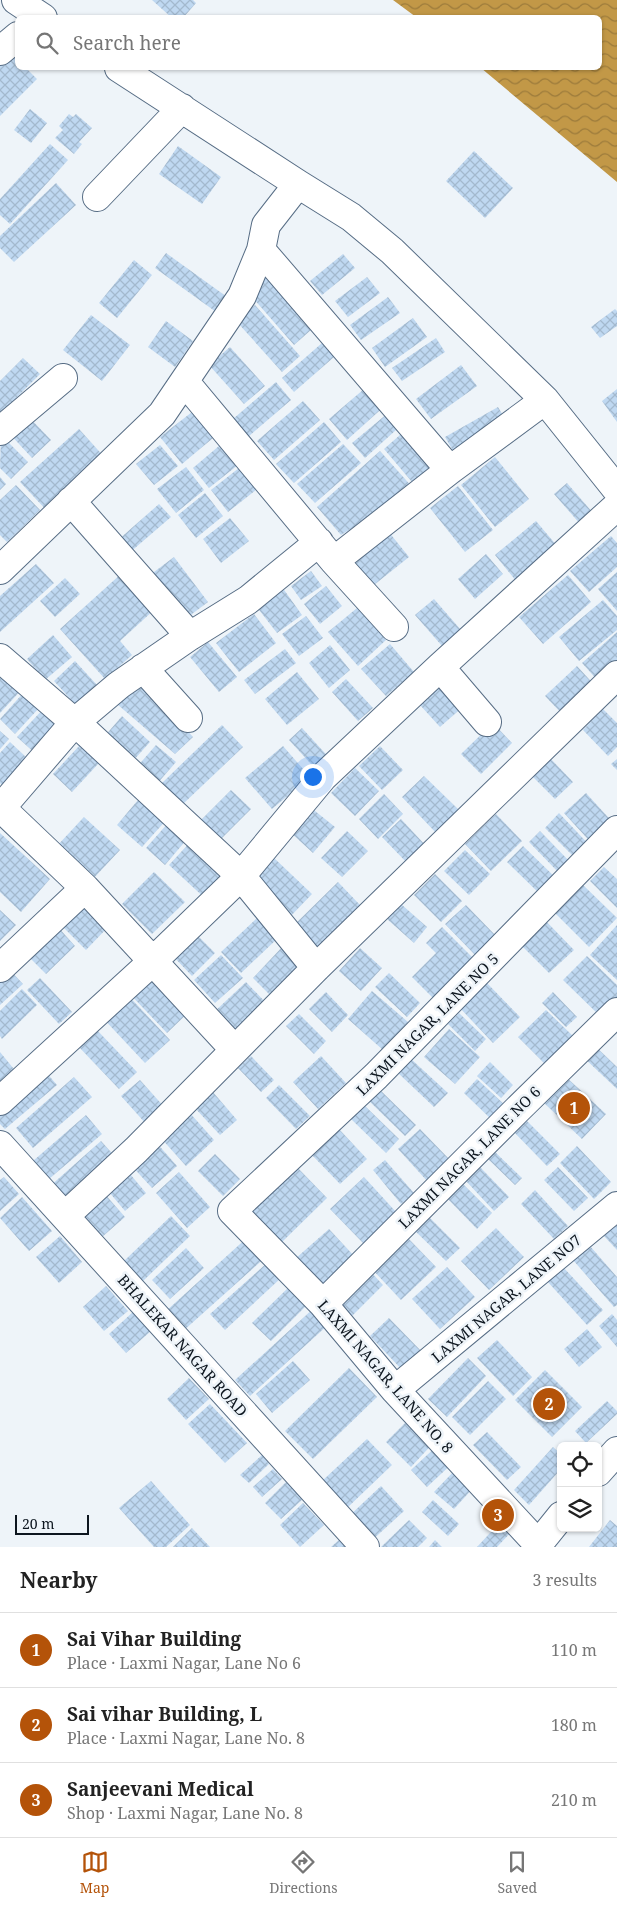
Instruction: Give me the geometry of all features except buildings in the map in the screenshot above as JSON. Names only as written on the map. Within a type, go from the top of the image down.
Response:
[{"type":"street","points":[[16,0],[39,15]]},
{"type":"street","points":[[0,51],[15,38]]},
{"type":"street","points":[[122,70],[351,217],[392,252],[545,400],[617,490]]},
{"type":"street","points":[[97,196],[182,108]]},
{"type":"street","points":[[0,570],[162,414],[242,296],[261,250],[266,225],[298,184]]},
{"type":"street","points":[[261,250],[450,470]]},
{"type":"street","points":[[0,431],[63,378]]},
{"type":"street","points":[[185,382],[327,552],[394,627]]},
{"type":"street","points":[[234,1049],[85,888],[0,808],[74,723],[119,685],[190,636],[327,552],[450,470],[545,400]]},
{"type":"street","points":[[71,501],[190,636]]},
{"type":"street","points":[[0,1101],[152,962],[241,876],[323,777],[440,667],[617,506]]},
{"type":"street","points":[[0,658],[241,876],[316,968]]},
{"type":"street","points":[[440,667],[487,722]]},
{"type":"street","points":[[143,668],[188,718]]},
{"type":"street","points":[[66,1216],[136,1150],[316,968],[617,675]]},
{"type":"street","name":"LAXMI NAGAR, LANE NO 5","points":[[232,1211],[376,1076],[617,830]]},
{"type":"street","points":[[0,968],[85,888]]},
{"type":"street","name":"LAXMI NAGAR, LANE NO 6","points":[[323,1304],[516,1110],[617,1012]]},
{"type":"street","name":"BHALEKAR NAGAR ROAD","points":[[0,1145],[365,1547]]},
{"type":"street","name":"LAXMI NAGAR, LANE NO7","points":[[395,1390],[617,1206]]},
{"type":"street","name":"LAXMI NAGAR, LANE NO. 8","points":[[232,1211],[323,1304],[395,1390],[537,1545]]},
{"type":"street","points":[[602,1468],[617,1451]]},
{"type":"street","points":[[537,1545],[557,1521]]},
{"type":"water","points":[[393,0],[617,0],[617,182],[483,70],[602,70],[602,15],[413,15]]},
{"type":"place","name":"Sai Vihar Building","points":[[574,1108]]},
{"type":"place","name":"Sai vihar Building, L","points":[[549,1404]]},
{"type":"place","name":"Sanjeevani Medical","points":[[498,1515]]}]
